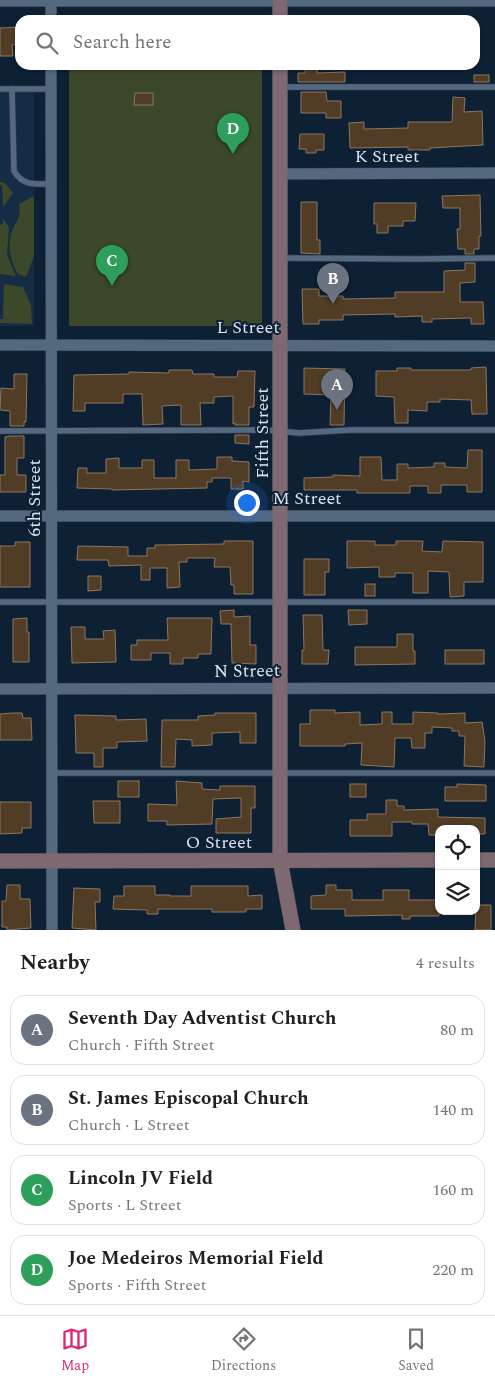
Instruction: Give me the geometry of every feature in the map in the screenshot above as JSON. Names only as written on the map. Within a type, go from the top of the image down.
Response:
[{"type":"street","points":[[280,0],[280,15]]},
{"type":"street","points":[[0,1],[495,1]]},
{"type":"street","points":[[51,1],[51,15]]},
{"type":"street","name":"6th Street","points":[[51,70],[52,930]]},
{"type":"street","name":"Fifth Street","points":[[280,70],[280,860],[293,930]]},
{"type":"street","name":"K Street","points":[[280,174],[495,174]]},
{"type":"street","name":"L Street","points":[[0,345],[280,344],[495,346]]},
{"type":"street","name":"M Street","points":[[0,516],[495,516]]},
{"type":"street","name":"N Street","points":[[0,689],[495,688]]},
{"type":"street","name":"O Street","points":[[0,861],[435,860]]},
{"type":"street","points":[[480,860],[495,860]]},
{"type":"lane","points":[[280,87],[495,87]]},
{"type":"lane","points":[[0,89],[51,89]]},
{"type":"lane","points":[[12,89],[14,171],[18,178],[28,183],[51,184]]},
{"type":"lane","points":[[280,258],[495,258]]},
{"type":"lane","points":[[0,430],[280,431],[299,433],[349,430],[495,430]]},
{"type":"lane","points":[[0,602],[495,602]]},
{"type":"lane","points":[[52,774],[495,773]]},
{"type":"shaded area","points":[[34,91],[34,326],[0,326],[0,92]]},
{"type":"green space","points":[[69,70],[262,70],[262,326],[69,326]]},
{"type":"green space","points":[[0,182],[5,183],[13,193],[4,206],[2,186]]},
{"type":"green space","points":[[34,196],[34,256],[26,277],[18,274],[15,269],[10,253],[10,242],[12,231],[19,216],[19,204]]},
{"type":"green space","points":[[3,219],[9,227],[7,255],[16,276],[0,274],[0,225],[3,224]]},
{"type":"green space","points":[[4,284],[23,287],[31,305],[32,324],[0,323],[0,319],[3,319]]},
{"type":"building","points":[[15,27],[15,45],[12,45],[13,56],[0,56],[0,28]]},
{"type":"building","points":[[305,70],[317,70],[317,73],[345,72],[345,82],[298,82],[298,73],[305,73]]},
{"type":"building","points":[[474,75],[489,75],[489,82],[474,82]]},
{"type":"building","points":[[301,92],[326,92],[327,101],[341,101],[341,118],[326,118],[326,113],[301,113]]},
{"type":"building","points":[[135,93],[153,93],[153,105],[134,105]]},
{"type":"building","points":[[453,97],[465,98],[464,112],[482,111],[483,145],[430,148],[430,150],[408,150],[408,147],[350,148],[349,123],[364,122],[364,129],[408,128],[408,122],[452,122]]},
{"type":"building","points":[[300,134],[324,134],[324,150],[316,150],[316,153],[306,153],[306,149],[299,149]]},
{"type":"building","points":[[480,195],[481,236],[479,236],[479,249],[474,249],[474,254],[465,254],[465,249],[458,249],[457,229],[460,229],[460,208],[443,208],[442,196]]},
{"type":"building","points":[[301,202],[317,202],[317,240],[320,240],[320,254],[301,253]]},
{"type":"building","points":[[374,203],[416,203],[415,221],[403,221],[403,226],[388,226],[388,233],[377,233],[377,224],[374,224]]},
{"type":"building","points":[[465,263],[475,263],[475,282],[460,283],[460,302],[483,302],[484,324],[471,324],[471,318],[432,319],[432,322],[422,322],[422,316],[395,317],[395,314],[343,315],[343,320],[319,320],[319,324],[303,324],[302,289],[319,289],[319,296],[343,296],[343,299],[395,298],[395,292],[444,292],[444,271],[465,270]]},
{"type":"building","points":[[486,367],[487,414],[472,414],[471,400],[440,399],[440,402],[427,402],[427,411],[408,410],[408,423],[395,423],[394,397],[376,396],[376,371],[397,371],[397,368],[411,368],[411,370],[471,370],[471,368]]},
{"type":"building","points":[[304,368],[345,369],[344,425],[330,425],[331,395],[304,394]]},
{"type":"building","points":[[169,370],[192,370],[193,374],[214,374],[214,377],[237,377],[238,371],[255,371],[254,407],[249,407],[249,425],[233,424],[233,396],[214,397],[214,403],[200,403],[201,425],[181,425],[181,405],[162,406],[163,424],[143,425],[142,394],[123,394],[123,403],[85,403],[85,411],[73,411],[74,375],[129,374],[129,372],[169,373]]},
{"type":"building","points":[[14,374],[27,374],[26,422],[24,422],[24,426],[10,426],[10,411],[0,410],[1,388],[14,389]]},
{"type":"building","points":[[235,435],[249,435],[249,444],[235,443]]},
{"type":"building","points":[[24,436],[24,458],[17,458],[17,475],[26,475],[26,492],[0,492],[0,475],[5,475],[5,437]]},
{"type":"building","points":[[468,450],[482,450],[482,492],[467,492],[467,485],[441,485],[441,493],[428,493],[428,486],[410,486],[410,493],[304,490],[304,478],[333,477],[333,475],[360,476],[360,457],[381,457],[382,480],[397,480],[397,464],[408,464],[408,468],[434,467],[434,463],[445,463],[445,467],[467,468]]},
{"type":"building","points":[[217,457],[232,457],[232,461],[249,462],[249,482],[243,481],[243,489],[231,489],[231,478],[212,478],[212,482],[207,482],[207,488],[112,490],[77,488],[78,468],[87,468],[87,473],[106,473],[106,459],[119,458],[119,468],[142,468],[142,460],[154,460],[154,478],[176,478],[176,460],[189,460],[189,470],[217,469]]},
{"type":"building","points":[[224,541],[253,541],[253,594],[234,594],[234,585],[231,585],[230,567],[214,567],[215,558],[187,558],[187,562],[179,562],[180,587],[167,588],[167,568],[150,568],[150,580],[141,580],[141,565],[109,566],[108,560],[77,560],[78,546],[128,547],[128,556],[147,556],[147,548],[155,548],[155,545],[224,544]]},
{"type":"building","points":[[347,541],[375,541],[375,545],[396,545],[396,541],[423,541],[422,551],[442,552],[443,541],[483,542],[483,582],[464,582],[464,596],[450,597],[449,572],[428,571],[428,593],[413,593],[413,573],[395,573],[395,577],[379,577],[379,567],[347,568]]},
{"type":"building","points":[[15,542],[30,542],[30,587],[0,587],[0,546],[15,546]]},
{"type":"building","points":[[304,559],[329,559],[329,572],[325,572],[325,595],[304,595]]},
{"type":"building","points":[[88,576],[101,576],[101,590],[88,591]]},
{"type":"building","points":[[365,584],[375,584],[375,596],[365,596]]},
{"type":"building","points":[[234,610],[234,617],[250,616],[250,645],[256,645],[256,664],[232,663],[231,624],[221,624],[220,611]]},
{"type":"building","points":[[348,610],[367,610],[367,624],[349,625]]},
{"type":"building","points":[[303,615],[322,615],[323,650],[329,650],[328,664],[302,664],[302,650],[304,650]]},
{"type":"building","points":[[27,618],[29,662],[13,662],[13,619]]},
{"type":"building","points":[[167,618],[212,618],[211,654],[198,654],[198,658],[183,658],[183,664],[170,664],[170,653],[151,653],[151,660],[131,660],[131,645],[137,645],[137,640],[168,640]]},
{"type":"building","points":[[71,627],[85,627],[85,639],[104,639],[103,631],[115,630],[116,662],[72,663]]},
{"type":"building","points":[[397,634],[413,634],[415,664],[355,665],[355,647],[397,647]]},
{"type":"building","points":[[445,650],[484,650],[484,664],[445,664]]},
{"type":"building","points":[[310,710],[335,710],[335,713],[360,712],[360,725],[382,724],[382,712],[392,712],[392,724],[413,724],[413,712],[438,714],[465,713],[465,723],[482,722],[485,741],[484,767],[464,766],[465,736],[459,736],[459,731],[452,731],[452,728],[432,727],[432,733],[425,733],[425,748],[412,748],[411,738],[395,738],[394,767],[361,765],[362,743],[345,744],[345,746],[300,746],[300,724],[310,724]]},
{"type":"building","points":[[22,713],[23,718],[31,718],[32,740],[0,740],[0,714]]},
{"type":"building","points":[[215,713],[256,713],[256,743],[240,743],[240,732],[212,733],[212,745],[192,746],[192,740],[176,739],[175,767],[161,767],[162,720],[198,720],[198,716],[215,715]]},
{"type":"building","points":[[75,715],[116,716],[116,720],[146,719],[147,741],[117,742],[117,748],[103,748],[103,767],[94,767],[94,753],[76,753]]},
{"type":"building","points":[[118,781],[139,781],[139,797],[118,797]]},
{"type":"building","points":[[176,781],[202,783],[202,789],[220,790],[220,786],[255,786],[255,808],[251,808],[251,833],[216,833],[216,819],[241,817],[241,798],[213,799],[212,824],[167,825],[167,821],[148,821],[148,804],[177,805]]},
{"type":"building","points":[[350,784],[366,784],[366,797],[350,797]]},
{"type":"building","points":[[457,784],[486,785],[486,801],[445,801],[445,787],[457,787]]},
{"type":"building","points":[[386,800],[397,800],[397,806],[404,806],[404,810],[438,809],[438,817],[485,818],[485,834],[480,834],[480,825],[435,825],[435,835],[429,835],[428,824],[392,822],[392,836],[350,836],[350,820],[367,820],[367,814],[386,814]]},
{"type":"building","points":[[93,801],[120,801],[120,823],[94,823]]},
{"type":"building","points":[[0,802],[31,802],[31,828],[22,828],[22,833],[0,834]]},
{"type":"building","points":[[7,885],[20,885],[20,899],[30,899],[31,928],[7,930],[7,927],[2,927],[2,901],[6,901]]},
{"type":"building","points":[[326,885],[336,885],[336,890],[352,890],[352,900],[383,900],[383,890],[409,890],[409,900],[435,900],[435,915],[439,916],[410,916],[410,919],[402,919],[402,915],[345,916],[345,909],[311,909],[311,896],[326,895]]},
{"type":"building","points":[[124,886],[155,886],[155,895],[191,896],[191,886],[248,886],[248,896],[262,895],[262,909],[246,909],[246,912],[212,912],[212,909],[158,909],[158,914],[147,914],[147,910],[113,909],[114,896],[124,896]]},
{"type":"building","points":[[74,888],[100,889],[100,902],[95,902],[96,930],[72,928]]},
{"type":"building","points":[[480,905],[491,905],[491,930],[475,930],[476,915],[480,915]]},
{"type":"place","name":"Joe Medeiros Memorial Field","points":[[233,154]]},
{"type":"place","name":"Lincoln JV Field","points":[[112,286]]},
{"type":"place","name":"St. James Episcopal Church","points":[[333,304]]},
{"type":"place","name":"Seventh Day Adventist Church","points":[[337,410]]}]
